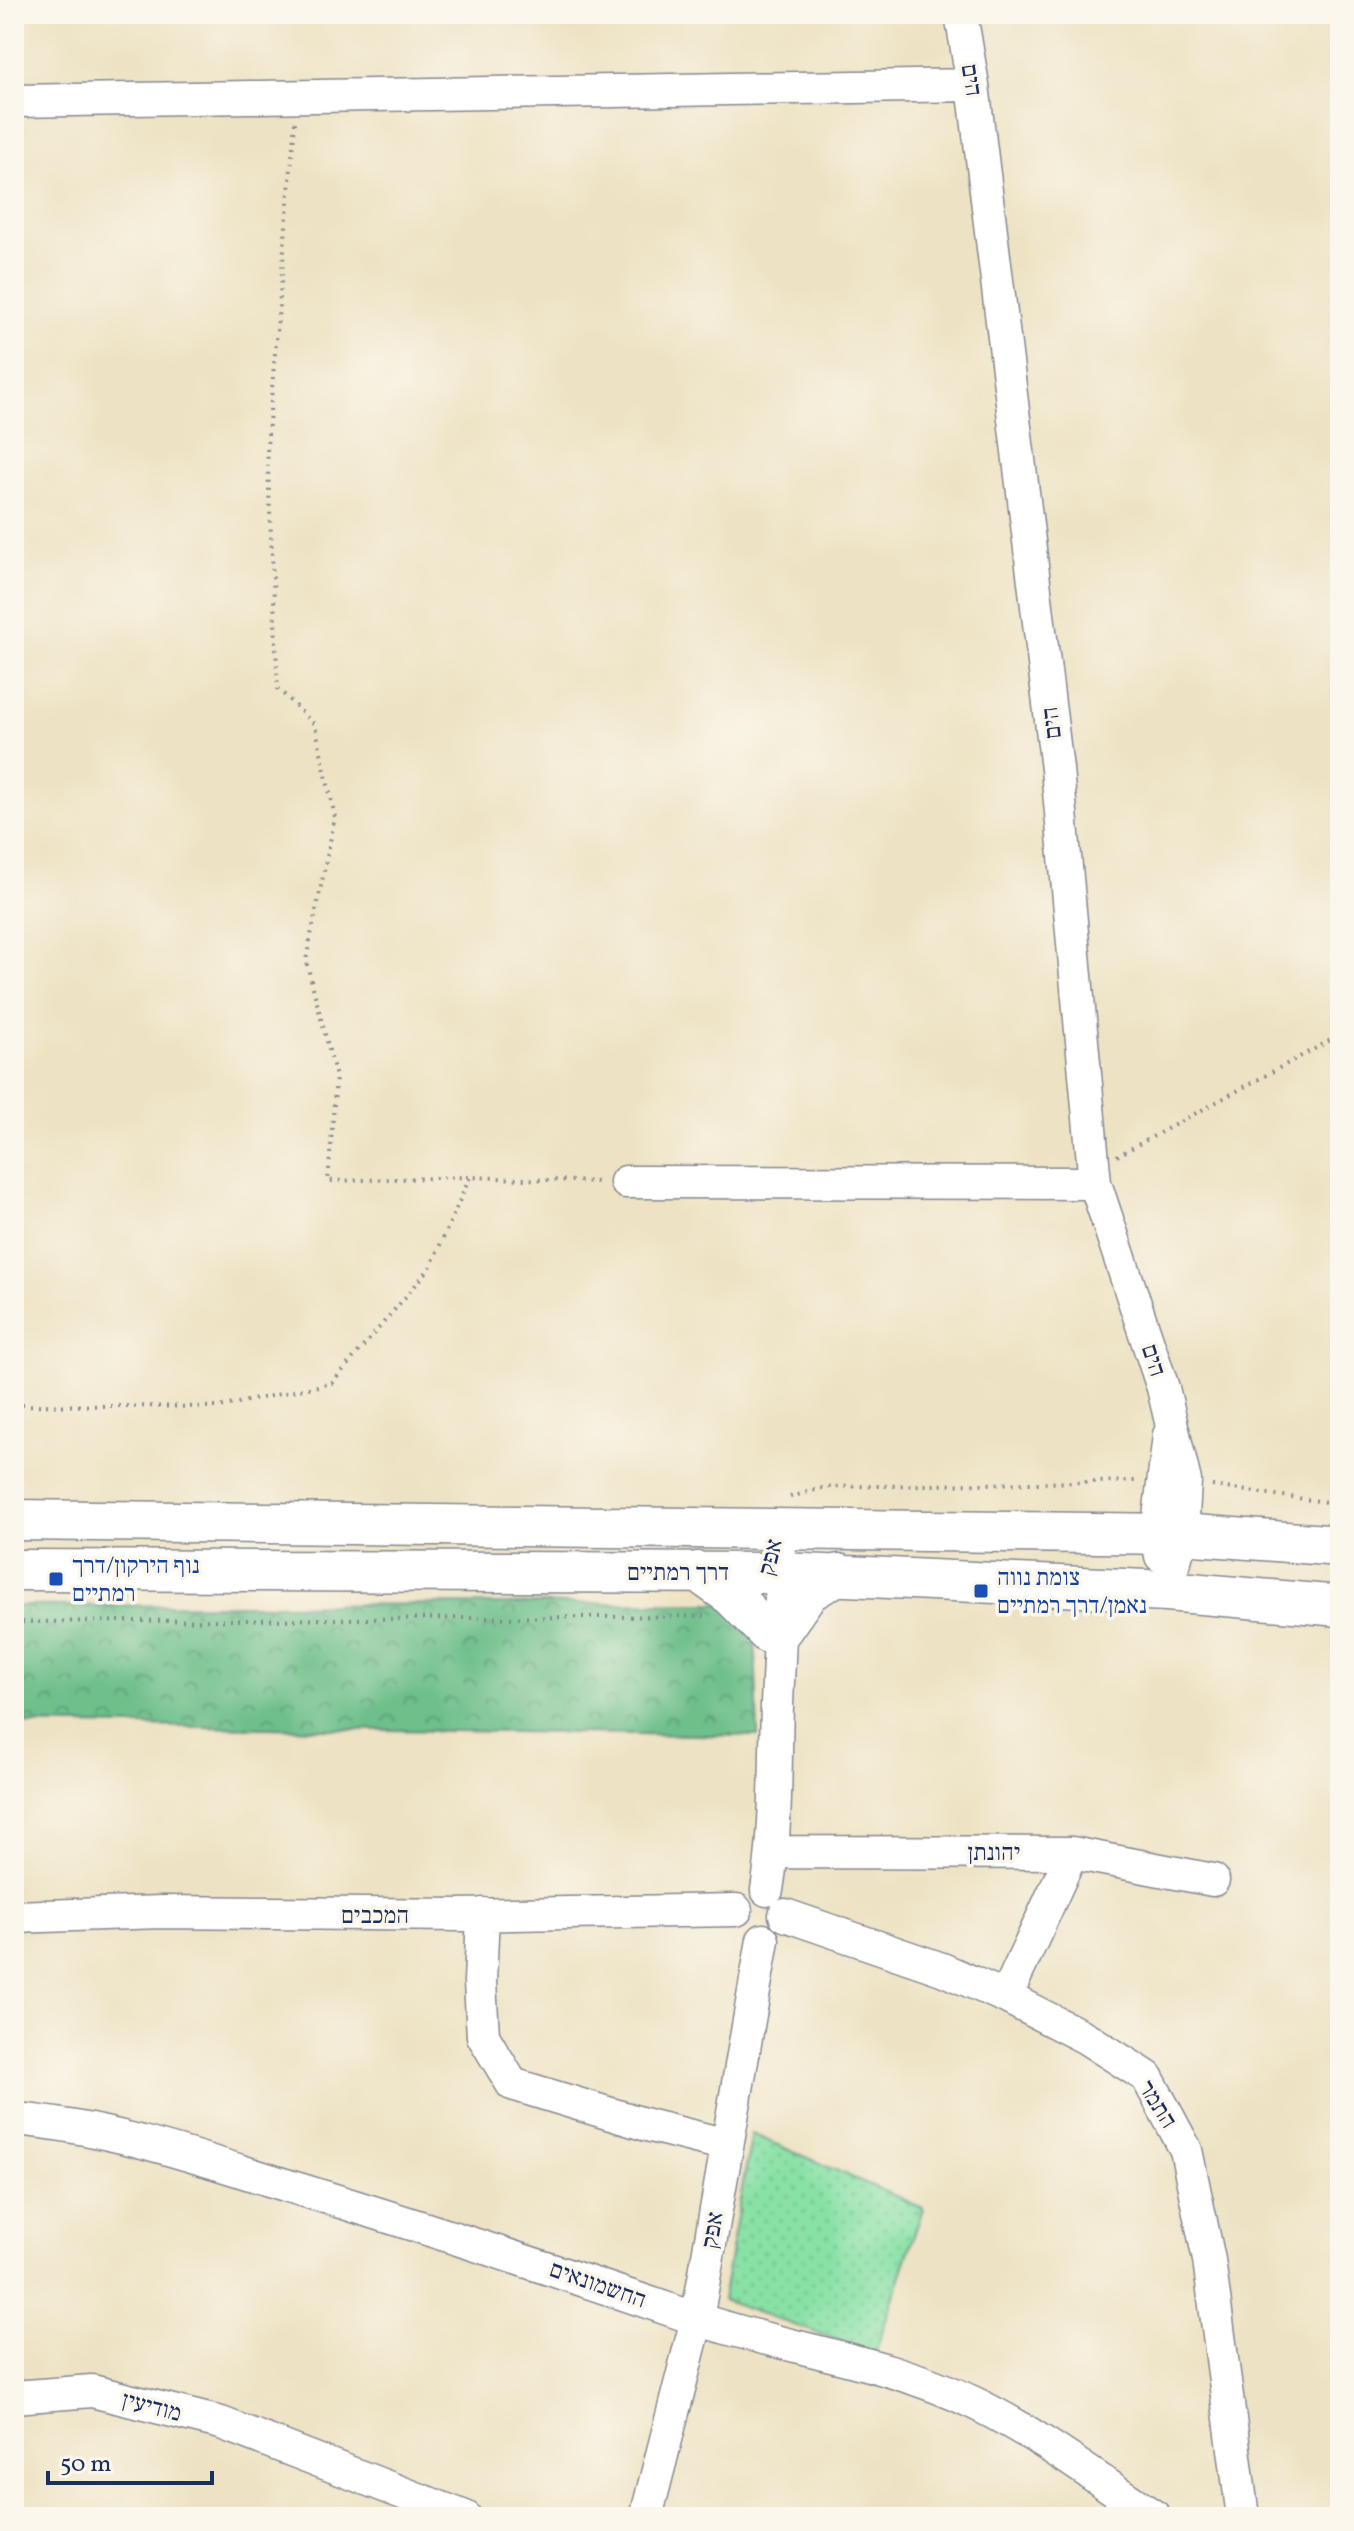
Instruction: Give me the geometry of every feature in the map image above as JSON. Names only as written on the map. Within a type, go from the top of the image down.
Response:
[{"type":"main road","name":"דרך רמתיים","points":[[14,1520],[779,1513],[1340,1546]]},
{"type":"main road","name":"דרך רמתיים","points":[[14,1570],[839,1574],[1167,1591],[1340,1606]]},
{"type":"main road","points":[[698,1572],[732,1596],[776,1644],[808,1592],[839,1574]]},
{"type":"street","name":"הים","points":[[961,14],[973,85],[1061,811],[1094,1175],[1163,1388],[1171,1424],[1173,1481],[1167,1591]]},
{"type":"street","points":[[14,101],[973,85]]},
{"type":"street","points":[[626,1182],[1094,1175]]},
{"type":"street","name":"אפק","points":[[776,1903],[773,1852],[776,1644],[773,1573],[779,1513]]},
{"type":"street","name":"יהונתן","points":[[773,1852],[1072,1853],[1213,1880]]},
{"type":"street","points":[[1006,1997],[1072,1853]]},
{"type":"street","points":[[751,1892],[776,1903],[776,1934],[763,1940],[742,1932],[736,1910],[751,1892]]},
{"type":"street","name":"התמר","points":[[776,1903],[1006,1997],[1086,2038],[1147,2077],[1186,2150],[1209,2260],[1243,2517]]},
{"type":"street","name":"המכבים","points":[[14,1917],[162,1912],[483,1914],[736,1910]]},
{"type":"street","points":[[483,1914],[480,1982],[483,2036],[512,2084],[647,2125],[727,2145]]},
{"type":"street","name":"אפק","points":[[646,2517],[697,2319],[763,1940]]},
{"type":"street","name":"החשמונאים","points":[[14,2119],[91,2130],[174,2148],[565,2272],[697,2319],[833,2355],[971,2402],[1030,2432],[1155,2517]]},
{"type":"street","name":"מודיעין","points":[[14,2397],[92,2391],[221,2423],[465,2517]]},
{"type":"path","points":[[297,96],[267,446],[278,689],[315,725],[335,817],[306,960],[336,1077],[328,1181],[470,1177],[626,1182]]},
{"type":"path","points":[[1094,1175],[1340,1035]]},
{"type":"path","points":[[14,1405],[219,1407],[332,1383],[430,1268],[470,1177]]},
{"type":"path","points":[[779,1513],[826,1487],[1173,1481],[1340,1504]]},
{"type":"path","points":[[14,1622],[717,1615],[732,1596]]},
{"type":"green space","points":[[754,1603],[758,1736],[14,1724],[14,1606]]},
{"type":"green space","points":[[752,2134],[923,2208],[875,2353],[722,2300]]},
{"type":"place","name":"נוף הירקון/דרך רמתיים","points":[[56,1579]]},
{"type":"place","name":"צומת נווה נאמן/דרך רמתיים","points":[[981,1591]]}]
